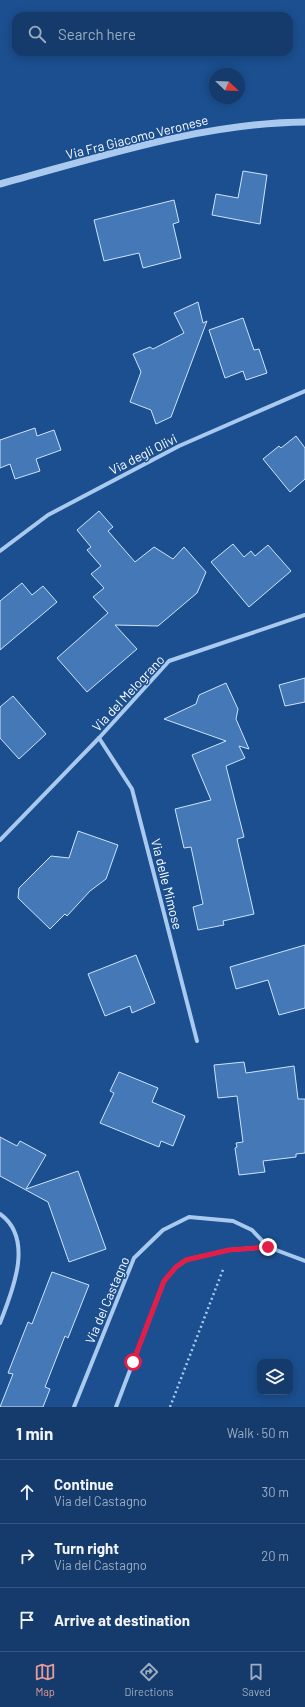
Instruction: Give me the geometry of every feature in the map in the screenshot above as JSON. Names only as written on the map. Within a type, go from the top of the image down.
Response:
[{"type":"street","name":"Via Fra Giacomo Veronese","points":[[0,184],[188,134],[273,122],[305,122]]},
{"type":"street","name":"Via degli Olivi","points":[[0,551],[55,511],[180,446],[305,391]]},
{"type":"street","name":"Via del Melograno","points":[[0,840],[99,738],[169,661],[305,615]]},
{"type":"street","name":"Via delle Mimose","points":[[99,738],[132,789],[197,1041]]},
{"type":"street","points":[[0,1214],[5,1218],[13,1231],[17,1244],[19,1262],[15,1284],[0,1323]]},
{"type":"street","name":"Via del Castagno","points":[[74,1407],[134,1258],[163,1230],[189,1217],[233,1221],[252,1230],[268,1247]]},
{"type":"street","name":"Via del Castagno","points":[[116,1407],[164,1281],[176,1267],[186,1260],[229,1250],[268,1247],[305,1261]]},
{"type":"path","points":[[170,1407],[225,1265]]},
{"type":"building","points":[[243,171],[267,175],[260,224],[212,215],[216,194],[238,198]]},
{"type":"building","points":[[174,200],[179,222],[173,224],[181,258],[143,268],[139,253],[104,261],[94,220]]},
{"type":"building","points":[[198,302],[203,323],[207,321],[171,417],[156,424],[151,410],[130,402],[141,372],[133,354],[150,347],[153,349],[184,333],[174,313]]},
{"type":"building","points":[[243,318],[254,350],[259,349],[267,373],[246,380],[243,371],[225,378],[209,330]]},
{"type":"building","points":[[35,428],[37,436],[54,430],[61,450],[36,459],[40,471],[15,479],[10,464],[0,468],[0,440]]},
{"type":"building","points":[[296,436],[305,448],[305,479],[290,492],[263,459],[279,446],[281,448]]},
{"type":"building","points":[[99,511],[113,527],[108,531],[135,562],[154,547],[173,559],[184,547],[206,572],[197,593],[158,626],[115,625],[137,649],[87,692],[57,658],[108,613],[93,597],[104,588],[91,574],[101,566],[87,550],[91,547],[77,530]]},
{"type":"building","points":[[233,544],[244,557],[251,551],[255,556],[268,545],[291,571],[249,607],[211,562]]},
{"type":"building","points":[[22,583],[32,595],[43,586],[57,602],[0,650],[0,601]]},
{"type":"building","points":[[305,678],[305,702],[285,706],[279,685]]},
{"type":"building","points":[[226,683],[238,709],[236,719],[249,749],[239,746],[245,758],[226,766],[244,837],[237,839],[254,914],[223,921],[224,925],[198,930],[193,907],[203,904],[191,847],[184,848],[175,809],[211,800],[192,755],[226,741],[164,719],[196,704],[199,695]]},
{"type":"building","points":[[13,696],[46,734],[19,759],[0,738],[0,707]]},
{"type":"building","points":[[78,831],[118,845],[106,879],[90,891],[67,916],[65,914],[50,929],[18,898],[19,888],[51,856],[69,858]]},
{"type":"building","points":[[305,945],[305,1008],[279,1015],[268,980],[236,989],[230,967]]},
{"type":"building","points":[[136,955],[155,1003],[132,1013],[130,1006],[105,1016],[88,974]]},
{"type":"building","points":[[244,1062],[246,1073],[294,1066],[298,1099],[305,1099],[305,1153],[296,1154],[296,1157],[263,1161],[265,1172],[239,1175],[235,1148],[237,1147],[236,1143],[243,1142],[237,1096],[218,1098],[214,1065]]},
{"type":"building","points":[[119,1072],[158,1088],[152,1102],[185,1116],[173,1146],[161,1141],[159,1147],[100,1123],[114,1093],[110,1091]]},
{"type":"building","points":[[0,1137],[17,1146],[20,1141],[46,1155],[26,1189],[78,1171],[106,1249],[69,1262],[48,1202],[0,1176]]},
{"type":"building","points":[[52,1272],[89,1285],[68,1338],[65,1336],[45,1387],[50,1389],[43,1407],[0,1407],[13,1374],[8,1373],[28,1322],[32,1324]]},
{"type":"route","points":[[133,1362],[164,1281],[176,1267],[186,1260],[229,1250],[268,1247]]}]
